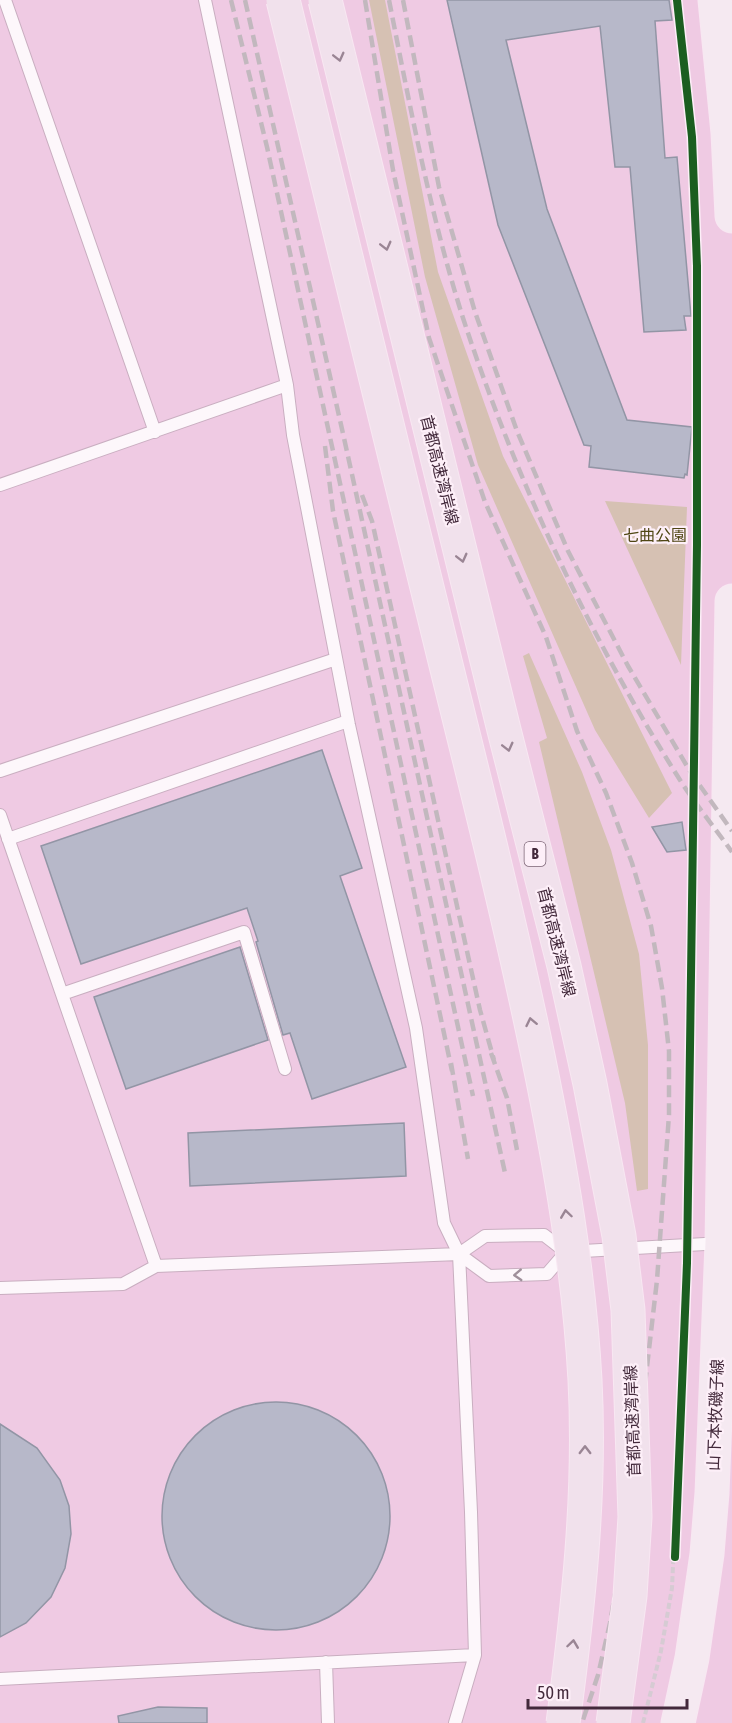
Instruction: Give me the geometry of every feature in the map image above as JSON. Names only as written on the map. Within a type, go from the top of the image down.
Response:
[{"type":"highway","points":[[283,0],[511,929],[558,1156],[576,1285],[585,1392],[582,1550],[576,1624],[563,1723]]},
{"type":"highway","name":"首都高速湾岸線","points":[[325,0],[564,966],[590,1084],[619,1236],[628,1310],[635,1517],[630,1596],[613,1723]]},
{"type":"main road","points":[[722,10],[732,216]]},
{"type":"main road","name":"山下本牧磯子線","points":[[678,1723],[692,1658],[707,1554],[712,1493],[722,1243],[727,1206],[732,601]]},
{"type":"lane","points":[[5,0],[154,432]]},
{"type":"lane","points":[[205,0],[287,385],[293,435],[348,721],[417,1028],[444,1223],[459,1254],[471,1501],[475,1655],[455,1723]]},
{"type":"lane","points":[[0,485],[287,385]]},
{"type":"lane","points":[[0,771],[336,659]]},
{"type":"lane","points":[[8,839],[348,721]]},
{"type":"lane","points":[[0,815],[156,1266]]},
{"type":"lane","points":[[62,994],[244,932],[285,1069]]},
{"type":"lane","points":[[0,1288],[123,1284],[156,1266],[459,1254],[485,1236],[544,1235],[566,1252],[722,1243]]},
{"type":"lane","points":[[459,1254],[489,1276],[547,1274],[566,1252]]},
{"type":"lane","points":[[0,1679],[475,1655]]},
{"type":"lane","points":[[326,1662],[328,1723]]},
{"type":"path","points":[[644,1723],[661,1651],[673,1578],[687,1245],[697,545],[697,266],[692,137],[677,0]]},
{"type":"green space","points":[[369,0],[385,0],[438,272],[503,456],[672,793],[649,818],[595,730],[478,465],[425,277]]},
{"type":"green space","name":"七曲公園","points":[[605,501],[687,507],[681,665]]},
{"type":"green space","points":[[529,653],[582,772],[611,850],[639,954],[648,1045],[648,1189],[637,1191],[625,1103],[539,742],[547,738],[523,656]]},
{"type":"building","points":[[447,0],[669,0],[672,20],[655,21],[665,158],[677,157],[691,316],[684,316],[686,330],[644,332],[630,167],[615,167],[600,26],[506,40],[547,209],[627,420],[692,427],[687,475],[685,474],[684,478],[589,467],[591,446],[584,445],[498,225]]},
{"type":"building","points":[[322,750],[362,868],[340,876],[406,1067],[312,1099],[290,1033],[283,1035],[247,908],[81,964],[41,846]]},
{"type":"building","points":[[682,822],[686,850],[667,852],[652,827]]},
{"type":"building","points":[[240,947],[268,1040],[126,1089],[94,997]]},
{"type":"building","points":[[404,1123],[406,1176],[190,1186],[188,1133]]},
{"type":"building","points":[[276,1402],[298,1404],[330,1415],[357,1435],[377,1462],[388,1494],[390,1516],[388,1538],[377,1570],[357,1597],[330,1617],[298,1628],[276,1630],[254,1628],[222,1617],[195,1597],[175,1570],[164,1538],[162,1516],[164,1494],[175,1462],[195,1435],[222,1415],[254,1404]]},
{"type":"building","points":[[0,1424],[37,1448],[60,1480],[69,1506],[71,1534],[65,1568],[51,1597],[26,1623],[0,1637]]},
{"type":"building","points":[[158,1707],[207,1708],[207,1723],[119,1723],[118,1716]]},
{"type":"railway","points":[[231,0],[267,147],[473,1096]]},
{"type":"railway","points":[[245,0],[344,438],[505,1173]]},
{"type":"railway","points":[[365,0],[393,170],[429,338],[485,502],[546,637],[577,731],[606,793],[632,863],[651,926],[662,988],[669,1051],[669,1115],[657,1280],[632,1497],[610,1623],[598,1675],[582,1723]]},
{"type":"railway","points":[[389,0],[440,239],[463,318],[506,438],[557,556],[615,670],[680,780],[732,852]]},
{"type":"railway","points":[[403,0],[439,187],[475,312],[517,431],[568,551],[628,666],[691,773],[732,831]]},
{"type":"railway","points":[[325,446],[333,511],[452,1071]]},
{"type":"railway","points":[[362,495],[372,521],[480,1010],[494,1060]]},
{"type":"railway","points":[[491,1053],[507,1098],[517,1150]]},
{"type":"railway","points":[[451,1063],[468,1159]]},
{"type":"cycle path","points":[[675,1557],[687,1263],[697,545],[697,266],[692,137],[677,0]]}]
